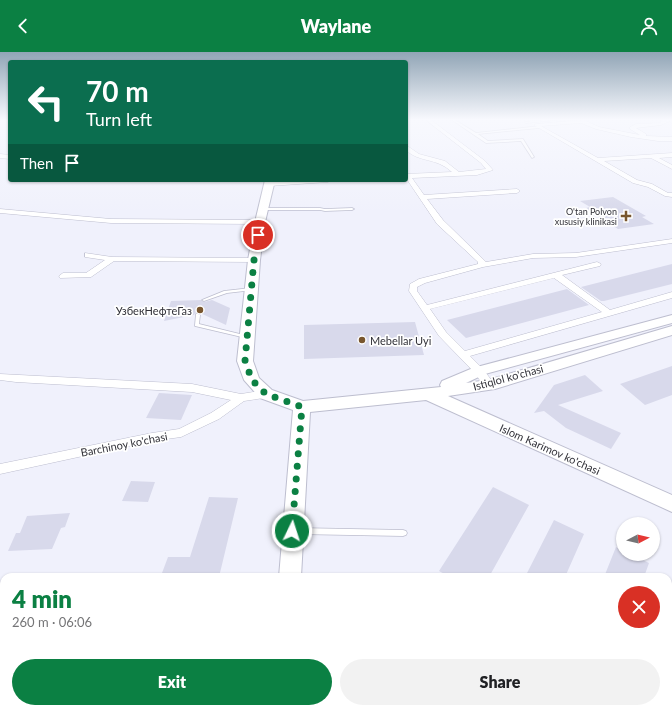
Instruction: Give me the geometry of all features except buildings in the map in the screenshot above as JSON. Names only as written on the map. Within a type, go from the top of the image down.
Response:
[{"type":"main road","points":[[269,182],[260,222],[254,260],[245,361],[252,380],[266,394],[302,407],[428,394]]},
{"type":"main road","name":"Istiqlol ko'chasi","points":[[428,394],[479,371],[672,319]]},
{"type":"main road","name":"Istiqlol ko'chasi","points":[[428,394],[489,385],[672,330]]},
{"type":"main road","name":"Islom Karimov ko'chasi","points":[[428,394],[672,504]]},
{"type":"main road","points":[[290,573],[302,407]]},
{"type":"street","points":[[409,151],[426,158],[440,161],[448,165],[458,174]]},
{"type":"street","points":[[408,176],[458,174],[490,170],[483,162],[468,151]]},
{"type":"street","points":[[582,151],[635,182],[650,185],[667,195],[672,195]]},
{"type":"street","points":[[599,160],[672,155]]},
{"type":"street","points":[[652,156],[672,167]]},
{"type":"street","points":[[408,177],[440,222],[482,261],[482,265]]},
{"type":"street","points":[[422,197],[517,191]]},
{"type":"street","points":[[0,211],[111,221],[260,222]]},
{"type":"street","points":[[489,385],[479,371],[442,334],[413,292],[413,286],[422,281],[482,265],[533,256],[576,255],[672,241]]},
{"type":"street","points":[[659,243],[672,250]]},
{"type":"street","points":[[88,255],[112,259],[254,260]]},
{"type":"street","points":[[64,276],[88,275],[112,259]]},
{"type":"street","points":[[424,308],[597,264]]},
{"type":"street","points":[[556,275],[609,313]]},
{"type":"street","points":[[462,355],[672,295]]},
{"type":"street","points":[[0,377],[192,388],[241,398],[266,394]]},
{"type":"street","name":"Barchinoy ko'chasi","points":[[0,469],[152,437],[182,433],[215,416],[241,398]]},
{"type":"lane","points":[[529,151],[533,157]]},
{"type":"lane","points":[[263,209],[352,209]]},
{"type":"lane","points":[[204,300],[226,292],[252,289]]},
{"type":"lane","points":[[198,315],[197,324],[248,337]]},
{"type":"lane","points":[[292,531],[403,533]]},
{"type":"place","name":"O'tan Polvon xususiy klinikasi","points":[[626,216]]},
{"type":"place","name":"УзбекНефтеГаз","points":[[200,310]]},
{"type":"place","name":"Mebellar Uyi","points":[[362,340]]},
{"type":"route","points":[[258,235],[254,260],[245,361],[252,380],[266,394],[302,407],[292,531]]}]
